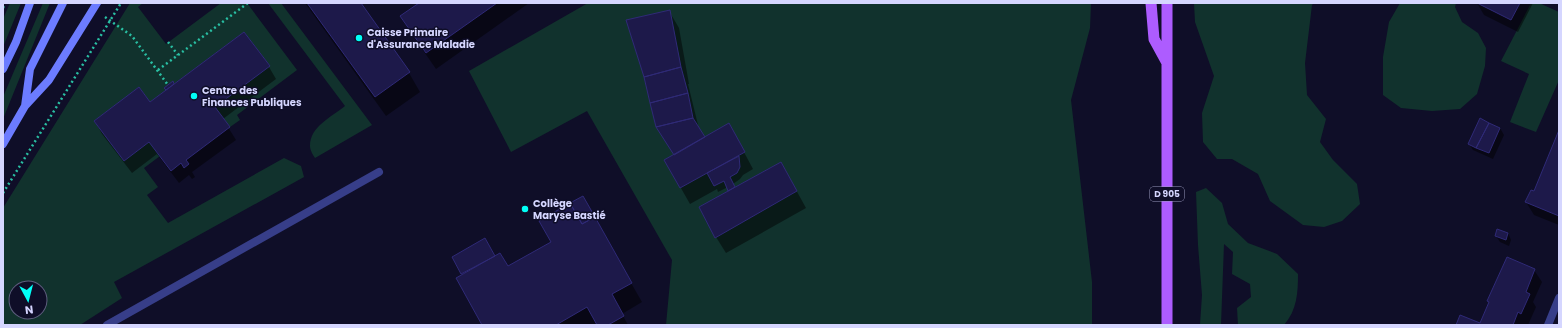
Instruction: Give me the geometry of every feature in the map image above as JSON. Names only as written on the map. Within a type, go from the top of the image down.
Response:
[{"type":"main road","points":[[3,69],[16,42],[30,3]]},
{"type":"main road","points":[[25,106],[30,69],[63,3]]},
{"type":"main road","name":"D 905","points":[[1151,3],[1154,39],[1167,64]]},
{"type":"main road","name":"D 905","points":[[1167,3],[1167,325]]},
{"type":"main road","points":[[3,144],[25,106],[49,80],[95,6]]},
{"type":"street","points":[[107,325],[379,172]]},
{"type":"street","points":[[1548,325],[1559,298]]},
{"type":"path","points":[[3,8],[5,3]]},
{"type":"path","points":[[3,194],[121,3]]},
{"type":"path","points":[[158,70],[248,3]]},
{"type":"path","points":[[95,6],[110,20],[132,36],[168,85]]},
{"type":"path","points":[[168,42],[178,56]]},
{"type":"green space","points":[[10,3],[21,3],[3,47],[3,19]]},
{"type":"green space","points":[[43,3],[50,3],[3,119],[3,97]]},
{"type":"green space","points":[[130,3],[143,3],[138,7],[166,44],[221,3],[247,3],[297,70],[237,115],[240,120],[230,127],[215,107],[270,66],[244,32],[174,84],[173,82],[164,88],[166,90],[150,102],[139,87],[94,121],[124,161],[149,142],[160,156],[144,168],[158,187],[147,195],[168,223],[284,158],[301,166],[304,177],[114,282],[122,298],[80,325],[3,325],[3,208]]},
{"type":"green space","points":[[268,3],[281,3],[372,125],[315,158],[310,146],[314,133],[318,127],[345,106]]},
{"type":"green space","points":[[588,3],[1091,3],[1090,28],[1071,100],[1092,282],[1092,325],[666,325],[672,260],[587,111],[511,152],[469,71]]},
{"type":"green space","points":[[1194,3],[1314,3],[1312,5],[1305,63],[1307,95],[1326,119],[1320,142],[1333,160],[1357,184],[1360,204],[1342,221],[1324,227],[1303,225],[1270,201],[1258,174],[1232,159],[1217,159],[1203,142],[1202,113],[1214,76],[1195,22]]},
{"type":"green space","points":[[1400,3],[1456,3],[1455,7],[1462,22],[1478,33],[1486,48],[1485,66],[1477,94],[1460,109],[1432,111],[1401,108],[1383,95],[1383,57],[1389,22]]},
{"type":"green space","points":[[1531,3],[1539,3],[1559,12],[1559,80],[1536,132],[1510,122],[1529,74],[1501,61]]},
{"type":"green space","points":[[1206,188],[1222,203],[1228,224],[1248,243],[1277,254],[1298,274],[1296,301],[1292,313],[1284,325],[1238,325],[1237,308],[1251,297],[1250,284],[1232,274],[1233,252],[1224,244],[1221,325],[1200,325],[1202,295],[1196,192]]},
{"type":"building","name":"Caisse Primaire d'Assurance Maladie","points":[[307,3],[361,3],[410,72],[375,97]]},
{"type":"building","points":[[419,3],[497,3],[426,53],[400,16]]},
{"type":"building","points":[[1477,3],[1520,3],[1511,20]]},
{"type":"building","points":[[670,10],[681,67],[644,77],[626,20]]},
{"type":"building","name":"Centre des Finances Publiques","points":[[244,32],[270,66],[215,107],[230,127],[186,160],[189,164],[184,168],[181,163],[171,171],[149,142],[124,161],[94,121],[139,87],[150,102]]},
{"type":"building","points":[[681,67],[688,93],[650,103],[644,77]]},
{"type":"building","points":[[173,81],[174,84],[166,90],[164,88]]},
{"type":"building","points":[[688,93],[693,118],[656,127],[650,103]]},
{"type":"building","points":[[693,118],[705,137],[674,155],[656,127]]},
{"type":"building","points":[[1480,118],[1489,123],[1476,148],[1468,144]]},
{"type":"building","points":[[729,123],[745,152],[680,188],[664,160]]},
{"type":"building","points":[[1489,123],[1500,128],[1489,153],[1476,148]]},
{"type":"building","points":[[1559,130],[1559,216],[1525,202],[1531,190],[1534,191]]},
{"type":"building","points":[[739,156],[740,167],[737,173],[730,177],[735,187],[728,191],[724,181],[714,186],[707,173]]},
{"type":"building","points":[[781,162],[797,191],[715,238],[699,207]]},
{"type":"building","points":[[583,196],[595,217],[582,224],[570,203]]},
{"type":"building","points":[[570,203],[582,224],[595,217],[632,283],[612,294],[624,316],[608,325],[597,325],[587,307],[556,325],[482,325],[456,278],[500,253],[508,266],[551,242],[539,221]]},
{"type":"building","points":[[1497,229],[1508,233],[1506,240],[1495,236]]},
{"type":"building","points":[[485,238],[495,256],[461,274],[452,257]]},
{"type":"building","points":[[1507,257],[1535,269],[1526,292],[1530,294],[1521,314],[1518,312],[1513,325],[1456,325],[1460,315],[1480,323],[1489,302],[1487,301]]},
{"type":"place","name":"Caisse Primaire d'Assurance Maladie","points":[[359,38]]},
{"type":"place","name":"Centre des Finances Publiques","points":[[194,96]]},
{"type":"place","name":"Collège Maryse Bastié","points":[[525,209]]}]
